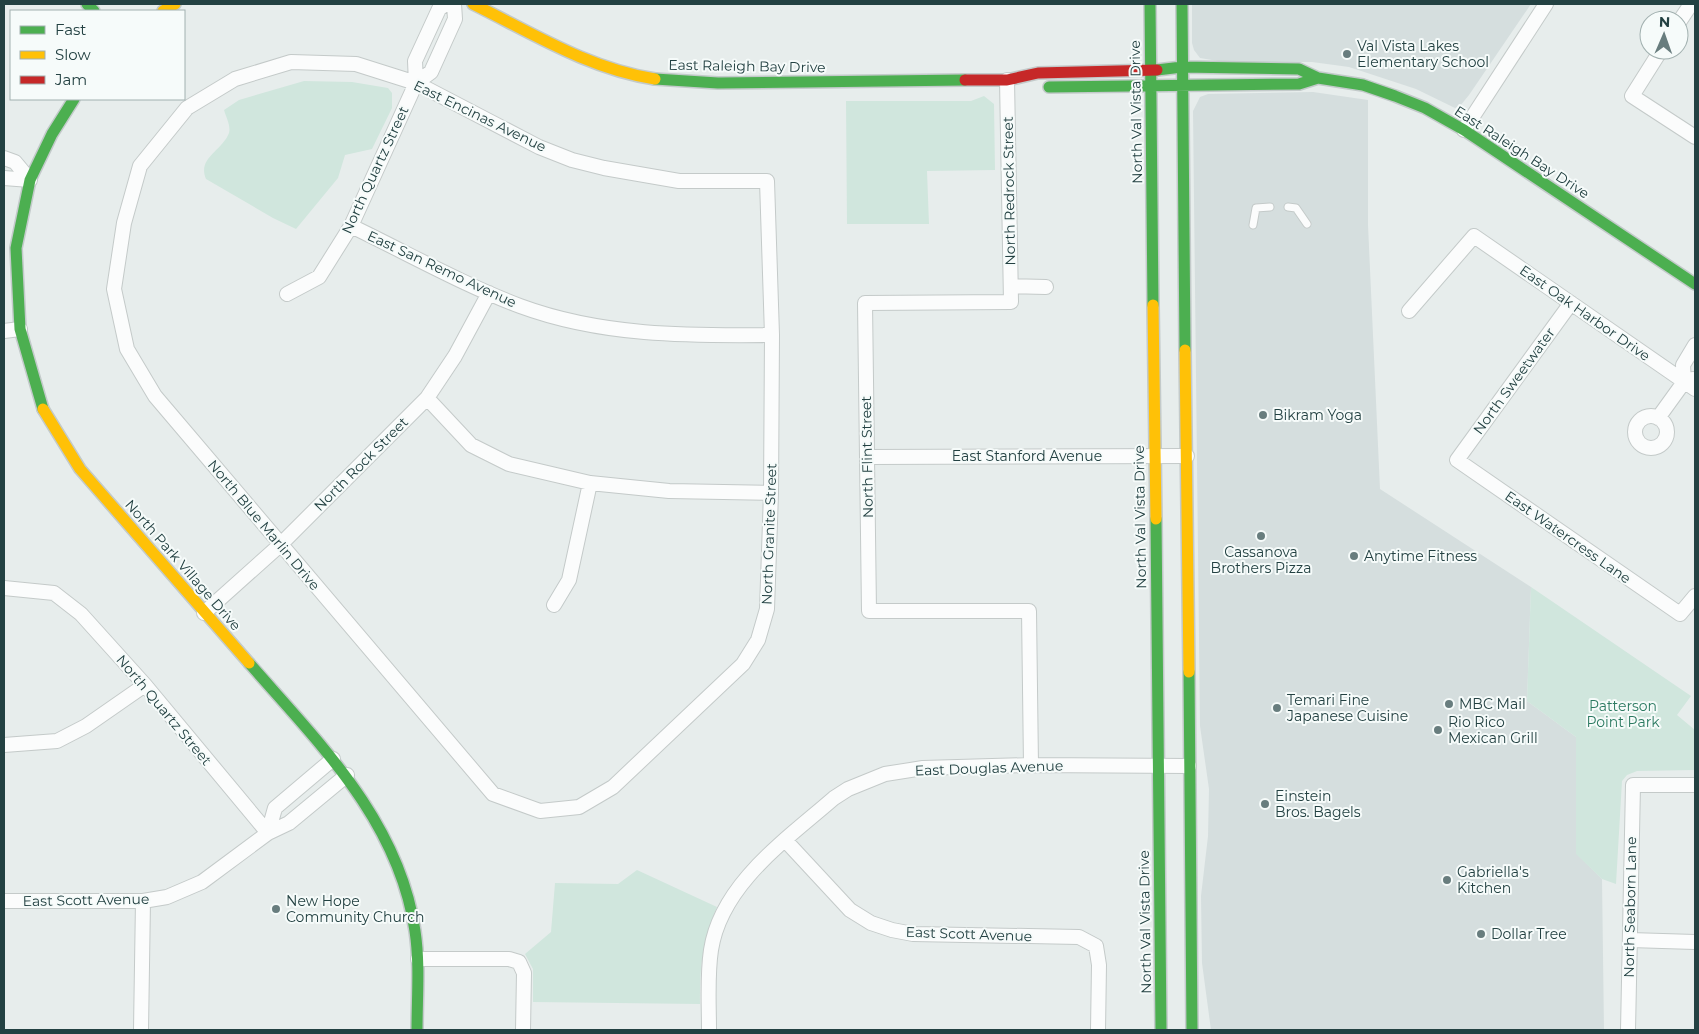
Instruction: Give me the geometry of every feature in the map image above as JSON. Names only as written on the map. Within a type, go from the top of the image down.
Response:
[{"type":"street","name":"North Quartz Street","points":[[287,294],[319,277],[351,226],[416,83],[415,61],[439,9],[445,4]]},
{"type":"street","name":"North Quartz Street","points":[[416,83],[431,72],[454,19],[454,4]]},
{"type":"street","name":"East Raleigh Bay Drive","points":[[473,4],[592,62],[614,70],[651,78],[718,83],[1007,80],[1038,74],[1150,71],[1182,67],[1299,69],[1318,78],[1363,86],[1425,108],[1464,130],[1695,284]]},
{"type":"street","name":"North Val Vista Drive","points":[[1150,4],[1161,1030]]},
{"type":"street","points":[[1182,4],[1192,1030]]},
{"type":"street","points":[[1464,130],[1546,4]]},
{"type":"street","points":[[1655,60],[1632,96],[1695,138]]},
{"type":"street","name":"East Encinas Avenue","points":[[124,223],[140,166],[187,108],[235,79],[291,62],[356,64],[416,83],[540,147],[572,160],[640,176],[679,181],[767,181]]},
{"type":"street","name":"East Raleigh Bay Drive","points":[[1007,80],[1035,86],[1151,86],[1299,84],[1318,78]]},
{"type":"street","name":"North Redrock Street","points":[[865,303],[1011,302],[1007,80]]},
{"type":"street","name":"North Park Village Drive","points":[[73,100],[52,134],[30,180],[16,248],[20,329],[41,405],[80,469],[347,775],[368,804],[394,854],[408,897],[418,959],[417,1030]]},
{"type":"street","points":[[4,158],[15,162],[30,180]]},
{"type":"street","points":[[4,178],[30,180]]},
{"type":"street","name":"North Granite Street","points":[[493,794],[540,811],[579,807],[613,787],[743,664],[758,640],[767,609],[771,493],[772,335],[767,181]]},
{"type":"street","name":"North Blue Marlin Drive","points":[[124,223],[114,289],[127,349],[155,396],[493,794]]},
{"type":"street","name":"East San Remo Avenue","points":[[351,226],[488,293],[544,313],[638,332],[680,336],[772,335]]},
{"type":"street","name":"East Oak Harbor Drive","points":[[1409,311],[1474,236],[1692,383]]},
{"type":"street","points":[[1011,286],[1046,287]]},
{"type":"street","name":"North Rock Street","points":[[204,613],[280,545],[427,398],[455,356],[488,293]]},
{"type":"street","name":"North Flint Street","points":[[865,303],[870,611],[1029,611],[1031,766]]},
{"type":"street","name":"North Sweetwater","points":[[1456,460],[1571,303]]},
{"type":"street","points":[[4,331],[20,329]]},
{"type":"street","points":[[1658,418],[1692,383],[1683,365],[1695,345]]},
{"type":"street","points":[[427,398],[471,445],[509,464],[590,483],[668,491],[771,493]]},
{"type":"street","name":"East Stanford Avenue","points":[[867,457],[1187,456]]},
{"type":"street","name":"East Watercress Lane","points":[[1456,460],[1680,614],[1695,596]]},
{"type":"street","points":[[554,605],[569,580],[590,483]]},
{"type":"street","name":"North Quartz Street","points":[[4,588],[54,593],[81,614],[145,685],[268,833]]},
{"type":"street","points":[[4,745],[57,741],[86,726],[145,685]]},
{"type":"street","points":[[268,833],[274,808],[333,759]]},
{"type":"street","name":"East Douglas Avenue","points":[[709,1030],[711,950],[715,933],[725,911],[739,888],[785,840],[834,798],[848,789],[885,774],[923,768],[1189,766]]},
{"type":"street","name":"East Scott Avenue","points":[[4,901],[142,901],[167,897],[202,882],[268,833],[289,823],[347,775]]},
{"type":"street","name":"North Seaborn Lane","points":[[1628,1030],[1633,785],[1695,785]]},
{"type":"street","name":"East Scott Avenue","points":[[785,840],[833,894],[850,910],[871,923],[913,934],[1079,937],[1096,946],[1099,965],[1098,1030]]},
{"type":"street","points":[[141,1030],[142,901]]},
{"type":"street","points":[[1630,940],[1695,942]]},
{"type":"street","points":[[418,959],[509,959],[519,962],[524,973],[523,1030]]},
{"type":"lane","points":[[1253,225],[1256,208],[1270,207]]},
{"type":"lane","points":[[1288,207],[1296,208],[1307,224]]},
{"type":"shaded area","name":"Val Vista Lakes Elementary School","points":[[1192,4],[1531,4],[1469,95],[1460,106],[1455,108],[1416,89],[1349,67],[1312,62],[1224,62],[1200,58],[1194,50],[1192,43]]},
{"type":"shaded area","points":[[1313,92],[1368,100],[1368,225],[1380,489],[1531,587],[1527,701],[1576,737],[1576,853],[1602,879],[1604,1030],[1211,1030],[1202,963],[1201,896],[1208,836],[1209,789],[1200,726],[1193,111],[1200,97],[1208,94]]},
{"type":"green space","points":[[304,81],[352,82],[388,88],[392,93],[392,108],[372,149],[345,155],[338,178],[296,229],[273,218],[206,179],[204,172],[207,160],[229,133],[229,124],[224,110],[239,100]]},
{"type":"green space","points":[[984,96],[994,104],[995,170],[927,171],[929,224],[847,224],[846,101],[971,101]]},
{"type":"green space","name":"Patterson Point Park","points":[[1531,587],[1691,696],[1677,715],[1695,730],[1695,770],[1637,771],[1627,775],[1622,781],[1616,884],[1602,879],[1576,854],[1576,737],[1527,701]]},
{"type":"green space","points":[[637,870],[717,907],[703,954],[700,1004],[533,1002],[533,969],[525,954],[551,932],[555,883],[618,884]]},
{"type":"traffic: fast","points":[[87,4],[93,10]]},
{"type":"traffic: fast","points":[[1150,4],[1153,305]]},
{"type":"traffic: fast","points":[[1182,4],[1185,350]]},
{"type":"traffic: fast","points":[[1157,70],[1182,67],[1299,69],[1318,78],[1363,85],[1395,96],[1425,108],[1464,130],[1695,284]]},
{"type":"traffic: fast","points":[[1049,87],[1299,84],[1318,78]]},
{"type":"traffic: fast","points":[[655,79],[718,83],[965,80]]},
{"type":"traffic: fast","points":[[43,409],[20,329],[16,248],[30,180],[52,134],[73,100]]},
{"type":"traffic: fast","points":[[1156,519],[1161,1030]]},
{"type":"traffic: fast","points":[[249,663],[328,754],[352,786],[374,819],[392,854],[406,891],[417,943],[417,1030]]},
{"type":"traffic: fast","points":[[1189,672],[1192,1030]]},
{"type":"traffic: slow","points":[[165,10],[175,4]]},
{"type":"traffic: slow","points":[[473,4],[584,59],[631,74],[655,79]]},
{"type":"traffic: slow","points":[[1153,305],[1156,519]]},
{"type":"traffic: slow","points":[[1185,350],[1189,672]]},
{"type":"traffic: slow","points":[[43,409],[80,469],[249,663]]},
{"type":"traffic: jam","points":[[965,80],[1007,80],[1038,73],[1157,70]]},
{"type":"place","name":"Val Vista Lakes Elementary School","points":[[1347,54]]},
{"type":"place","name":"Bikram Yoga","points":[[1263,415]]},
{"type":"place","name":"Cassanova Brothers Pizza","points":[[1261,536]]},
{"type":"place","name":"Anytime Fitness","points":[[1354,556]]},
{"type":"place","name":"MBC Mail","points":[[1449,704]]},
{"type":"place","name":"Temari Fine Japanese Cuisine","points":[[1277,708]]},
{"type":"place","name":"Rio Rico Mexican Grill","points":[[1438,730]]},
{"type":"place","name":"Einstein Bros. Bagels","points":[[1265,804]]},
{"type":"place","name":"Gabriella's Kitchen","points":[[1447,880]]},
{"type":"place","name":"New Hope Community Church","points":[[276,909]]},
{"type":"place","name":"Dollar Tree","points":[[1481,934]]}]
